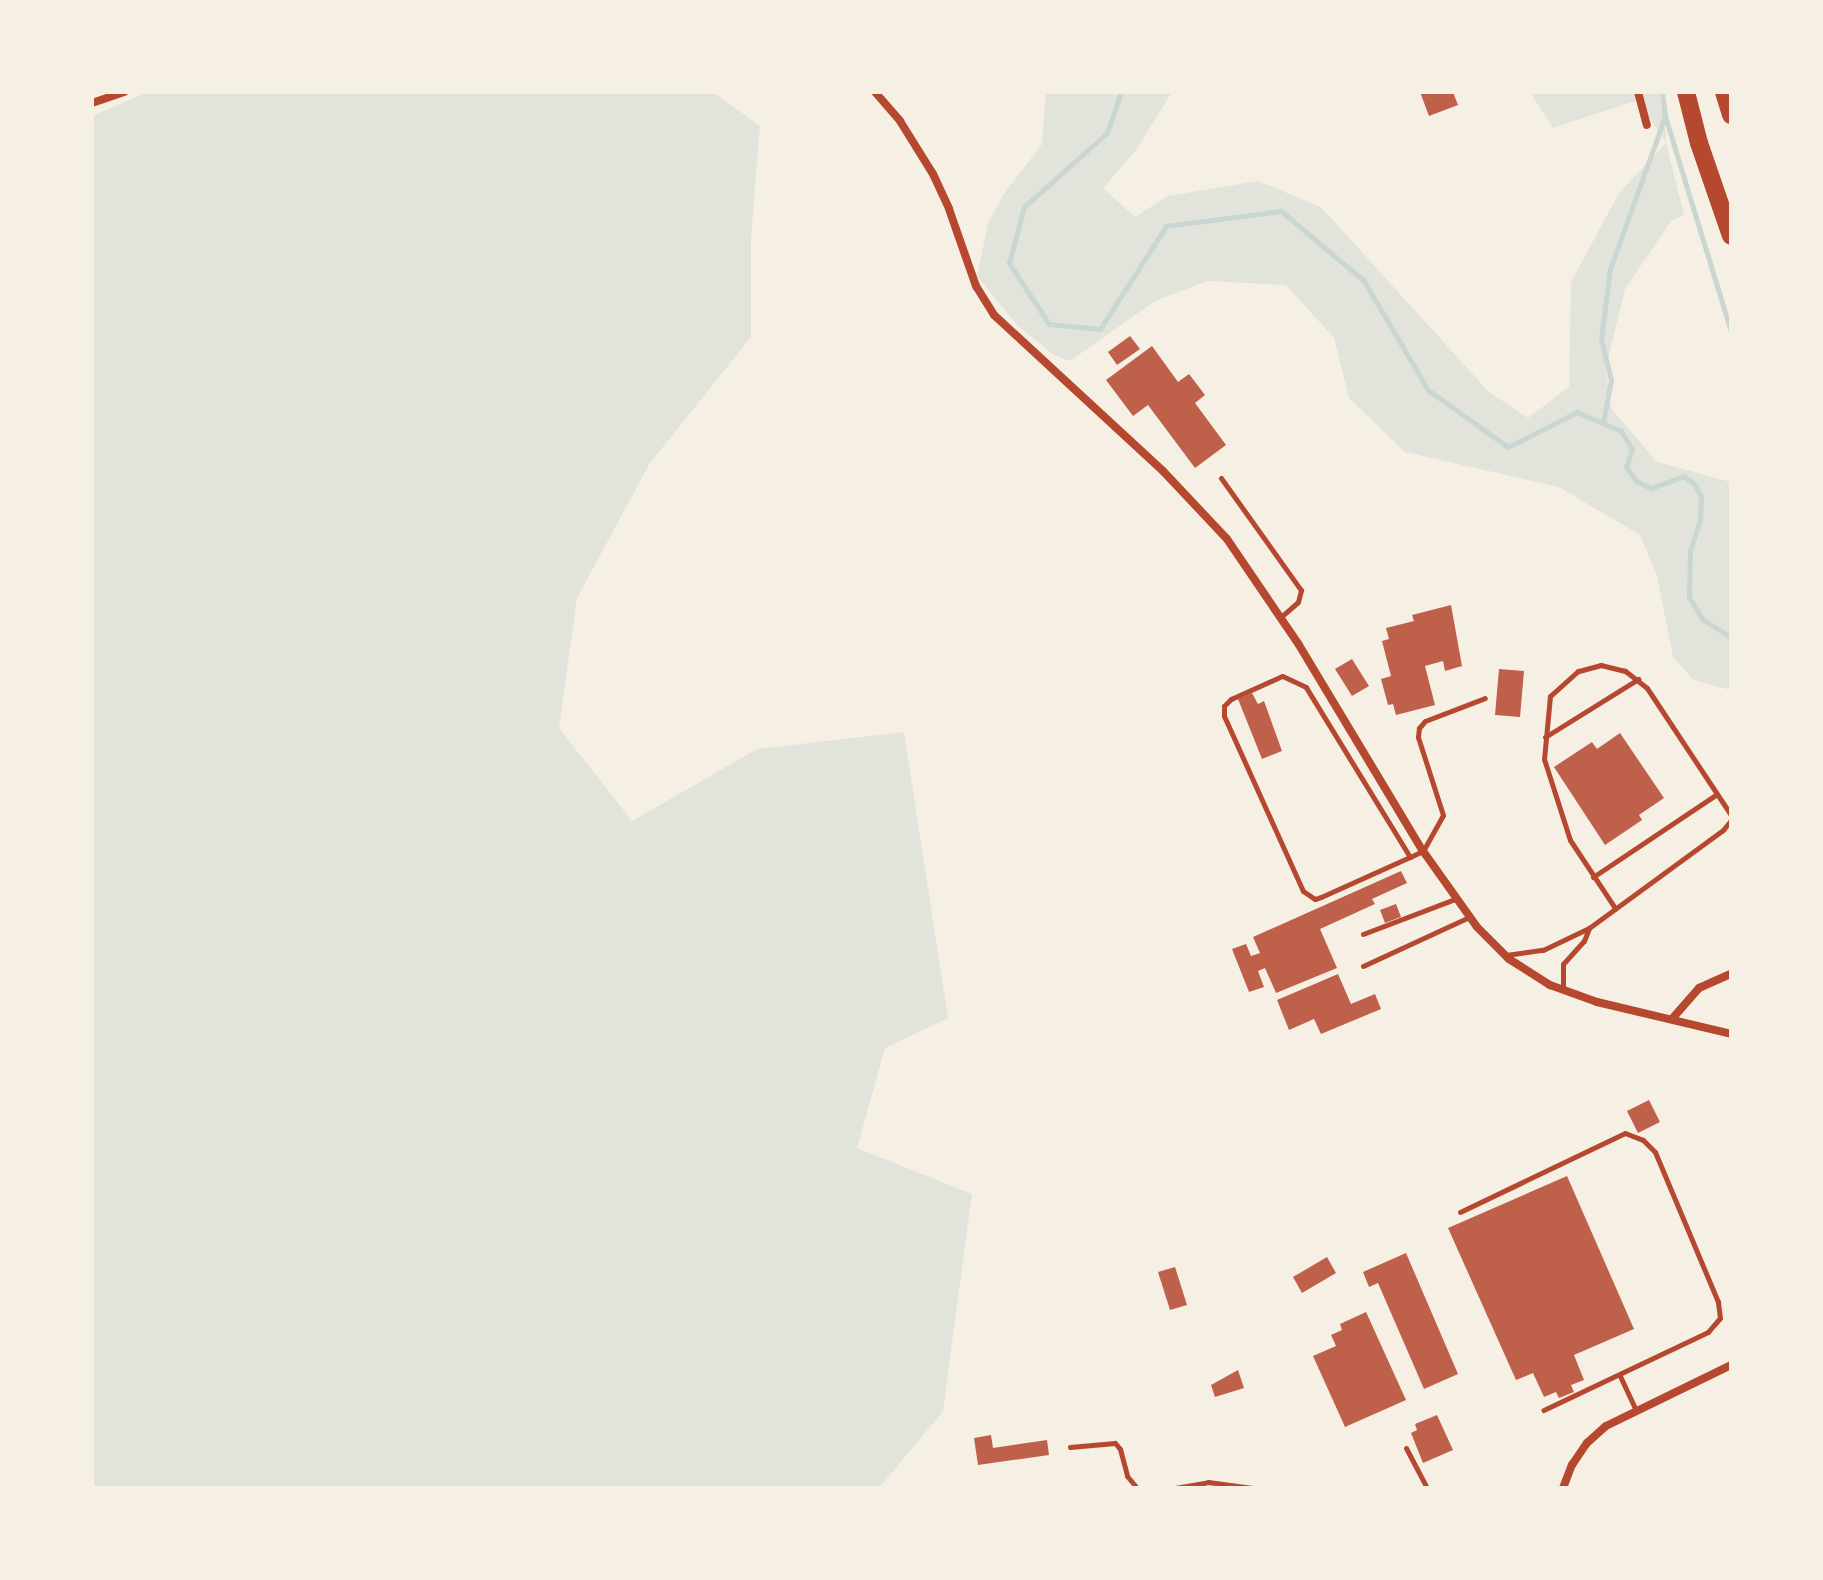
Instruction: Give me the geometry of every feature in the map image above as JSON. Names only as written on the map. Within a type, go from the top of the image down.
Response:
[{"type":"highway","points":[[1686,92],[1699,143],[1731,236]]},
{"type":"highway","points":[[1724,92],[1731,115]]},
{"type":"street","points":[[92,103],[124,92]]},
{"type":"street","points":[[875,92],[900,121],[933,174],[956,226],[976,286],[994,315],[1204,512],[1237,551],[1281,617],[1423,851],[1469,917],[1505,955],[1537,978],[1563,991],[1731,1034]]},
{"type":"street","points":[[1638,92],[1647,125]]},
{"type":"street","points":[[1672,1019],[1699,988],[1731,974]]},
{"type":"street","points":[[1563,1488],[1572,1465],[1587,1443],[1606,1426],[1731,1365]]},
{"type":"lane","points":[[1221,478],[1301,590],[1301,598],[1281,617]]},
{"type":"lane","points":[[1505,955],[1538,951],[1589,928],[1729,825],[1731,815],[1659,705],[1638,679],[1610,665],[1578,671],[1550,696],[1545,765],[1566,831],[1615,908]]},
{"type":"lane","points":[[1410,857],[1306,687],[1282,676],[1227,701],[1224,716],[1306,895],[1321,897],[1410,857],[1423,851],[1443,815],[1418,737],[1419,728],[1425,721],[1485,698]]},
{"type":"lane","points":[[1545,737],[1638,679]]},
{"type":"lane","points":[[1593,877],[1717,794]]},
{"type":"lane","points":[[1363,934],[1455,899]]},
{"type":"lane","points":[[1363,966],[1469,917]]},
{"type":"lane","points":[[1563,991],[1563,964],[1582,944],[1589,928]]},
{"type":"lane","points":[[1460,1212],[1625,1133],[1649,1144],[1718,1302],[1720,1318],[1708,1332],[1544,1410]]},
{"type":"lane","points":[[1620,1376],[1636,1410]]},
{"type":"lane","points":[[1070,1447],[1115,1443],[1120,1449],[1127,1476],[1137,1488]]},
{"type":"lane","points":[[1406,1448],[1427,1488]]},
{"type":"lane","points":[[1175,1488],[1208,1482],[1253,1488]]},
{"type":"shaded area","points":[[148,92],[713,92],[760,126],[751,237],[751,337],[650,463],[577,598],[559,728],[632,821],[757,749],[904,732],[948,1018],[885,1048],[857,1148],[972,1194],[943,1411],[879,1488],[92,1488],[92,116]]},
{"type":"shaded area","points":[[1046,92],[1172,92],[1136,150],[1103,188],[1135,217],[1168,196],[1258,181],[1321,207],[1488,391],[1528,418],[1569,387],[1571,282],[1619,193],[1666,143],[1684,215],[1671,221],[1625,289],[1606,368],[1611,408],[1657,462],[1731,482],[1731,690],[1693,680],[1673,657],[1657,576],[1640,535],[1559,487],[1405,452],[1349,398],[1334,338],[1286,285],[1207,281],[1155,301],[1070,361],[1054,355],[1018,326],[977,276],[988,224],[1003,195],[1042,144]]},
{"type":"shaded area","points":[[1530,92],[1663,92],[1666,143],[1638,100],[1553,128]]},
{"type":"building","points":[[1420,92],[1453,92],[1458,105],[1429,116]]},
{"type":"building","points":[[1130,336],[1140,349],[1117,365],[1108,352]]},
{"type":"building","points":[[1152,346],[1178,382],[1189,374],[1205,395],[1195,403],[1226,445],[1195,468],[1148,405],[1133,416],[1106,380]]},
{"type":"building","points":[[1451,605],[1462,666],[1445,671],[1443,661],[1425,666],[1435,705],[1396,715],[1393,704],[1388,705],[1381,679],[1391,676],[1382,641],[1389,639],[1386,628],[1414,621],[1412,615]]},
{"type":"building","points":[[1352,659],[1369,686],[1352,696],[1335,669]]},
{"type":"building","points":[[1499,669],[1524,671],[1520,717],[1495,715]]},
{"type":"building","points":[[1252,693],[1258,704],[1264,701],[1282,751],[1262,759],[1238,699]]},
{"type":"building","points":[[1620,733],[1664,798],[1639,815],[1642,820],[1605,845],[1554,767],[1592,742],[1597,749]]},
{"type":"building","points":[[1401,871],[1407,883],[1372,899],[1375,904],[1320,929],[1337,968],[1276,993],[1265,968],[1258,971],[1264,987],[1249,992],[1232,949],[1246,944],[1251,956],[1260,953],[1253,937]]},
{"type":"building","points":[[1396,904],[1401,917],[1385,923],[1380,910]]},
{"type":"building","points":[[1338,974],[1351,1004],[1375,994],[1381,1009],[1321,1034],[1314,1019],[1289,1030],[1277,1000]]},
{"type":"building","points":[[1649,1100],[1660,1122],[1638,1133],[1627,1111]]},
{"type":"building","points":[[1567,1176],[1634,1329],[1574,1355],[1584,1380],[1571,1385],[1574,1392],[1559,1398],[1556,1392],[1544,1397],[1533,1373],[1516,1380],[1448,1228]]},
{"type":"building","points":[[1406,1253],[1458,1374],[1424,1389],[1378,1283],[1369,1287],[1363,1272]]},
{"type":"building","points":[[1327,1257],[1336,1273],[1302,1293],[1293,1277]]},
{"type":"building","points":[[1175,1267],[1187,1305],[1170,1310],[1158,1272]]},
{"type":"building","points":[[1366,1312],[1406,1400],[1345,1427],[1313,1356],[1336,1346],[1331,1335],[1342,1330],[1340,1324]]},
{"type":"building","points":[[1238,1370],[1244,1388],[1215,1397],[1211,1385]]},
{"type":"building","points":[[1437,1415],[1453,1450],[1423,1463],[1411,1433],[1417,1430],[1415,1424]]},
{"type":"building","points":[[991,1435],[993,1448],[1047,1440],[1049,1455],[978,1465],[974,1438]]},
{"type":"waterway","points":[[1121,92],[1107,133],[1024,207],[1009,263],[1049,324],[1100,329],[1166,226],[1281,211],[1364,281],[1428,390],[1508,447],[1577,412],[1621,431],[1632,449],[1626,467],[1636,481],[1651,488],[1684,476],[1695,485],[1701,496],[1700,520],[1690,550],[1689,597],[1702,619],[1731,637]]},
{"type":"waterway","points":[[1662,92],[1665,116],[1731,332]]},
{"type":"waterway","points":[[1603,423],[1611,380],[1601,339],[1610,269],[1665,116]]}]
